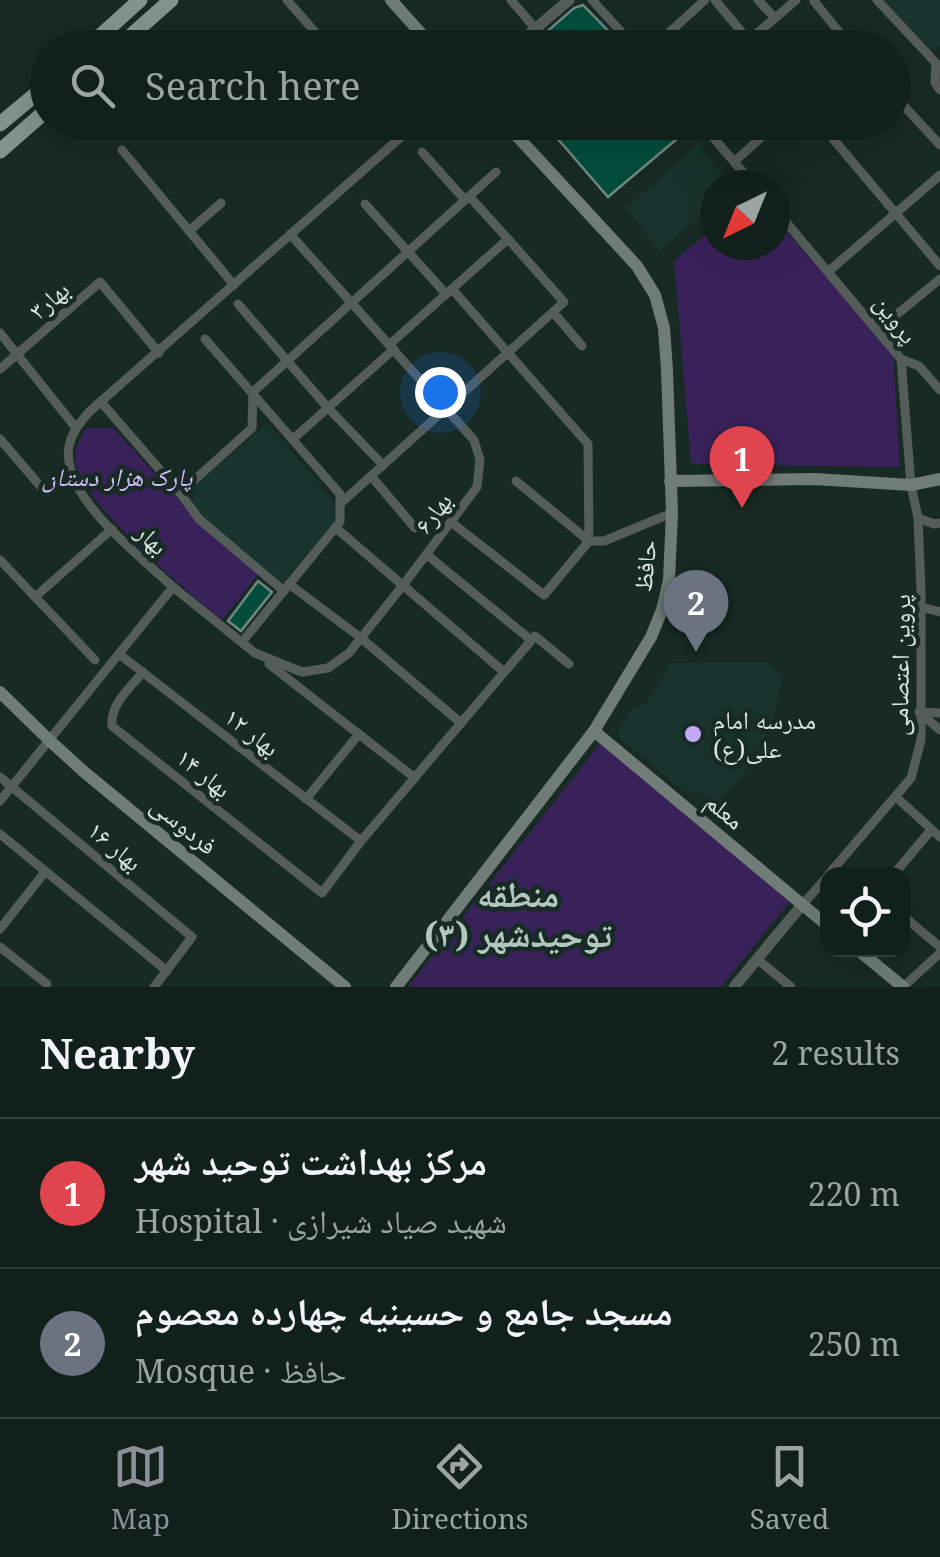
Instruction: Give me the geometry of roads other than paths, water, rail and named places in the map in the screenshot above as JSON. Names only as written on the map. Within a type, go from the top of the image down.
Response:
[{"type":"main road","points":[[107,30],[140,0]]},
{"type":"main road","points":[[138,30],[171,0]]},
{"type":"main road","points":[[391,0],[418,30]]},
{"type":"main road","points":[[0,124],[30,99]]},
{"type":"main road","points":[[0,151],[30,125]]},
{"type":"main road","name":"حافظ","points":[[396,987],[594,731],[631,674],[662,610],[669,580],[672,513],[664,328],[655,295],[625,252],[521,140]]},
{"type":"main road","points":[[670,481],[814,479],[911,485],[940,479]]},
{"type":"main road","name":"فردوسی","points":[[0,692],[49,740],[344,987]]},
{"type":"main road","name":"معلم","points":[[594,731],[820,920]]},
{"type":"main road","points":[[865,957],[903,987]]},
{"type":"street","points":[[287,0],[313,30]]},
{"type":"street","points":[[512,0],[535,28],[568,0]]},
{"type":"street","points":[[592,0],[620,30]]},
{"type":"street","points":[[672,30],[705,0]]},
{"type":"street","points":[[715,0],[740,30]]},
{"type":"street","points":[[758,0],[775,18]]},
{"type":"street","points":[[764,30],[796,0]]},
{"type":"street","points":[[877,0],[907,30]]},
{"type":"street","points":[[814,2],[837,30]]},
{"type":"street","points":[[910,34],[938,62],[935,83],[940,90]]},
{"type":"street","points":[[910,112],[940,145]]},
{"type":"street","points":[[0,334],[76,428],[397,140]]},
{"type":"street","points":[[715,140],[741,170]]},
{"type":"street","points":[[734,162],[758,140]]},
{"type":"street","points":[[834,140],[940,266]]},
{"type":"street","points":[[122,150],[234,285]]},
{"type":"street","points":[[340,502],[564,302],[422,152]]},
{"type":"street","points":[[180,493],[252,428],[253,392],[496,172]]},
{"type":"street","points":[[829,271],[940,175]]},
{"type":"street","points":[[189,231],[220,202]]},
{"type":"street","points":[[365,204],[508,352],[588,444],[589,541],[544,596],[451,522]]},
{"type":"street","name":"پروین","points":[[790,226],[901,359],[911,485]]},
{"type":"street","name":"بهار۶","points":[[173,587],[255,653],[302,672],[328,668],[349,653],[477,487],[480,460],[474,440],[290,234]]},
{"type":"street","points":[[293,439],[508,239]]},
{"type":"street","points":[[878,330],[940,279]]},
{"type":"street","name":"بهار۳","points":[[0,369],[100,282],[158,352]]},
{"type":"street","points":[[238,304],[383,465]]},
{"type":"street","points":[[552,312],[582,346]]},
{"type":"street","points":[[205,339],[340,494],[340,522],[242,642]]},
{"type":"street","points":[[901,359],[920,366],[940,390]]},
{"type":"street","points":[[101,402],[199,519],[286,588],[361,638],[462,723]]},
{"type":"street","name":"بهار","points":[[0,801],[173,587],[112,529],[75,483],[69,447],[76,428]]},
{"type":"street","points":[[0,439],[42,488]]},
{"type":"street","points":[[371,476],[415,528]]},
{"type":"street","points":[[516,481],[589,541],[604,541],[672,513]]},
{"type":"street","name":"پروین اعتصامی","points":[[835,867],[911,778],[916,764],[920,740],[920,607],[918,518],[911,485]]},
{"type":"street","points":[[918,518],[940,523]]},
{"type":"street","points":[[336,528],[504,672]]},
{"type":"street","points":[[35,596],[112,529]]},
{"type":"street","points":[[427,554],[530,640]]},
{"type":"street","points":[[0,560],[95,660]]},
{"type":"street","points":[[920,607],[940,612]]},
{"type":"street","points":[[361,841],[530,640],[535,636],[569,664]]},
{"type":"street","points":[[255,653],[415,778]]},
{"type":"street","name":"بهار ۱۲","points":[[119,654],[361,841]]},
{"type":"street","name":"بهار ۱۴","points":[[143,672],[116,706],[111,715],[112,726],[322,893],[361,841]]},
{"type":"street","points":[[919,712],[940,713]]},
{"type":"street","points":[[919,712],[940,730]]},
{"type":"street","points":[[306,799],[359,734]]},
{"type":"street","name":"بهار ۱۶","points":[[0,778],[192,937],[166,970]]},
{"type":"street","points":[[896,797],[940,838]]},
{"type":"street","points":[[900,867],[931,830]]},
{"type":"street","points":[[0,834],[166,970],[154,987]]},
{"type":"street","points":[[0,929],[45,872]]},
{"type":"street","name":"پروین اعتصامی","points":[[802,905],[820,884]]},
{"type":"street","points":[[734,987],[802,905]]},
{"type":"street","points":[[903,987],[940,950],[910,922]]},
{"type":"street","points":[[0,947],[47,984]]},
{"type":"street","points":[[757,959],[791,987]]},
{"type":"place","name":"مرکز بهداشت توحید شهر","points":[[742,508]]},
{"type":"place","name":"مسجد جامع و حسینیه چهارده معصوم","points":[[696,652]]},
{"type":"place","name":"مدرسه امام علی(ع)","points":[[693,734]]},
{"type":"district","name":"منطقه توحیدشهر (۳)","points":[[518,915]]},
{"type":"park label","name":"پارک هزار دستان","points":[[117,477]]}]
